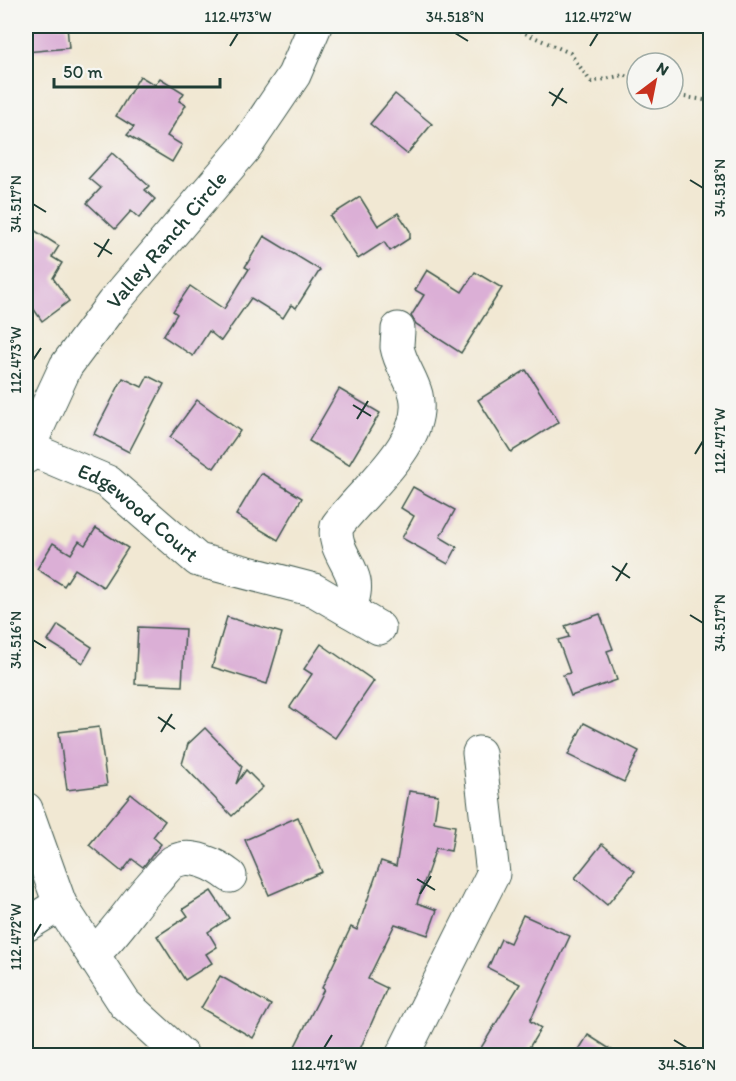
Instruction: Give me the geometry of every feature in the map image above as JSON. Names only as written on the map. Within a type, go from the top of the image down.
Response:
[{"type":"street","name":"Valley Ranch Circle","points":[[27,453],[66,366],[113,303],[244,149],[294,75],[315,26]]},
{"type":"street","points":[[350,611],[354,582],[337,544],[335,535],[337,526],[402,449],[412,431],[417,410],[416,395],[398,348],[398,329]]},
{"type":"street","name":"Edgewood Court","points":[[27,453],[108,482],[198,560],[314,590],[379,628]]},
{"type":"street","points":[[402,1056],[493,874],[479,753]]},
{"type":"street","points":[[26,809],[60,904],[124,1004],[182,1056]]},
{"type":"street","points":[[93,954],[107,942],[138,899],[174,862],[186,859],[205,862],[220,868],[230,876]]},
{"type":"street","points":[[26,925],[60,904]]},
{"type":"path","points":[[508,26],[570,53],[591,82],[625,75]]},
{"type":"path","points":[[685,97],[711,101]]},
{"type":"building","points":[[26,26],[67,26],[69,48],[26,52]]},
{"type":"building","points":[[140,76],[155,85],[160,78],[184,93],[179,101],[186,105],[167,136],[182,145],[172,162],[127,135],[134,127],[116,116]]},
{"type":"building","points":[[395,94],[432,124],[407,154],[370,124]]},
{"type":"building","points":[[112,153],[149,186],[145,190],[155,199],[139,218],[131,211],[115,229],[87,203],[101,188],[89,178]]},
{"type":"building","points":[[360,197],[378,226],[398,213],[410,231],[410,238],[390,251],[384,242],[358,259],[330,216]]},
{"type":"building","points":[[26,225],[59,246],[52,257],[62,263],[53,278],[69,301],[42,321],[26,298]]},
{"type":"building","points":[[264,236],[320,270],[296,308],[291,305],[283,318],[251,298],[221,341],[209,331],[193,356],[163,336],[177,314],[173,311],[190,286],[224,309],[249,269],[245,267]]},
{"type":"building","points":[[427,270],[462,292],[475,272],[502,288],[461,353],[416,324],[411,316],[424,295],[415,290]]},
{"type":"building","points":[[526,370],[559,422],[511,452],[478,400]]},
{"type":"building","points":[[148,376],[164,384],[129,452],[94,434],[123,378],[142,387]]},
{"type":"building","points":[[339,389],[380,413],[349,465],[309,441]]},
{"type":"building","points":[[197,400],[240,431],[214,468],[170,437]]},
{"type":"building","points":[[261,473],[302,498],[278,540],[236,515]]},
{"type":"building","points":[[413,487],[455,510],[440,537],[457,547],[448,564],[402,538],[414,516],[401,508]]},
{"type":"building","points":[[96,528],[128,548],[103,587],[75,569],[64,586],[37,569],[53,543],[71,554],[79,541],[85,545]]},
{"type":"building","points":[[600,614],[613,649],[607,651],[617,680],[571,696],[563,675],[570,673],[558,640],[569,637],[565,626]]},
{"type":"building","points":[[227,617],[282,633],[267,684],[212,667]]},
{"type":"building","points":[[58,625],[92,647],[83,663],[48,641]]},
{"type":"building","points":[[138,627],[185,629],[182,686],[135,684]]},
{"type":"building","points":[[321,644],[374,681],[335,738],[290,707],[312,674],[304,669]]},
{"type":"building","points":[[584,723],[639,751],[624,782],[568,755]]},
{"type":"building","points":[[99,727],[107,785],[67,790],[59,732]]},
{"type":"building","points":[[205,728],[242,766],[236,784],[246,770],[263,787],[232,816],[182,764],[188,744]]},
{"type":"building","points":[[409,791],[438,795],[434,822],[455,826],[451,851],[436,848],[417,903],[437,910],[428,935],[395,924],[368,979],[387,988],[357,1056],[290,1056],[324,989],[322,988],[351,927],[357,930],[381,861],[396,866]]},
{"type":"building","points":[[131,794],[165,821],[153,837],[161,844],[143,867],[132,859],[122,872],[89,845]]},
{"type":"building","points":[[298,817],[322,872],[269,895],[245,840]]},
{"type":"building","points":[[602,844],[635,871],[607,905],[575,878]]},
{"type":"building","points":[[211,891],[229,918],[208,932],[217,947],[206,954],[212,963],[185,980],[157,936],[188,916],[183,909]]},
{"type":"building","points":[[523,915],[570,936],[530,1021],[541,1028],[524,1056],[476,1056],[520,984],[488,968],[501,939],[510,943]]},
{"type":"building","points":[[220,976],[271,1005],[253,1038],[201,1008]]},
{"type":"building","points":[[588,1035],[621,1056],[575,1056]]}]
